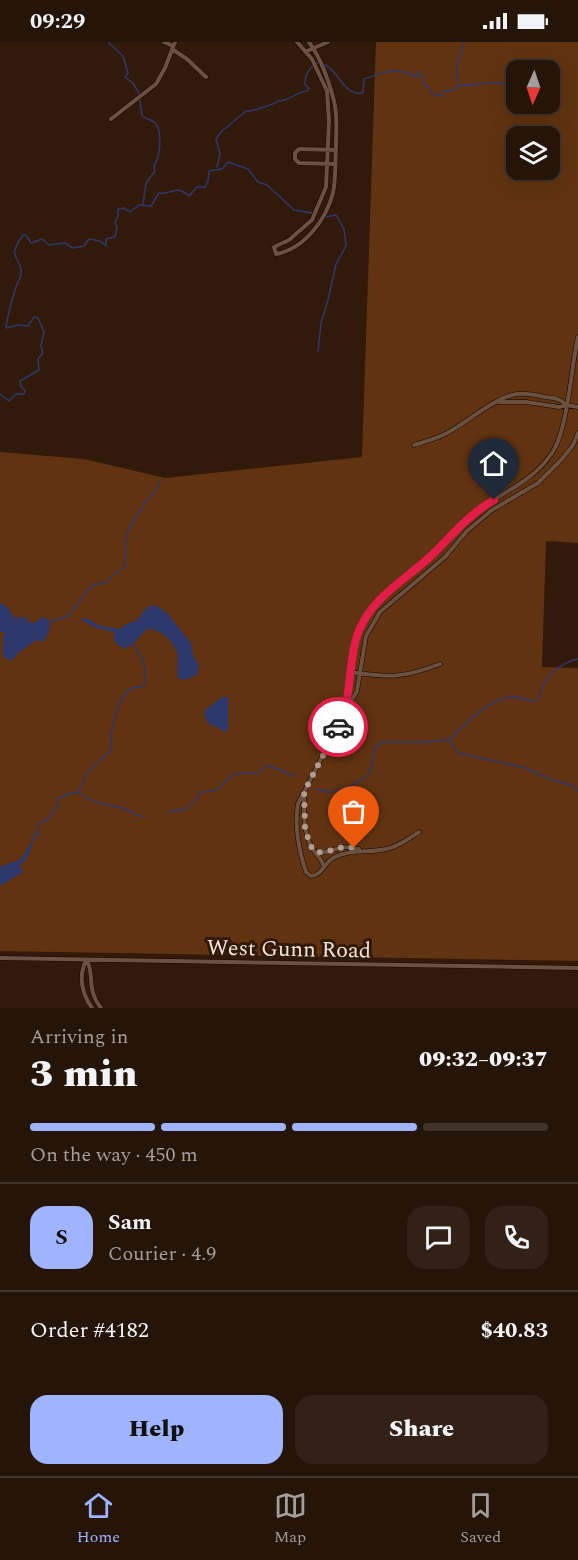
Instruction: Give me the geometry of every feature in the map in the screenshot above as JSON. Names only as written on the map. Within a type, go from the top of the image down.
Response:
[{"type":"street","points":[[164,42],[173,46],[206,77]]},
{"type":"street","points":[[309,42],[326,81],[336,114],[336,150],[331,198],[326,213],[304,241],[284,253],[276,254],[274,247],[289,240],[312,220],[326,187],[328,108],[326,81]]},
{"type":"street","points":[[307,51],[328,42]]},
{"type":"street","points":[[301,43],[315,58]]},
{"type":"street","points":[[111,119],[156,84],[173,46]]},
{"type":"street","points":[[335,164],[299,163],[295,159],[295,153],[299,149],[336,150]]},
{"type":"street","points":[[323,196],[331,198]]},
{"type":"street","points":[[297,233],[304,241]]},
{"type":"street","points":[[345,712],[357,635],[369,611],[380,597],[432,555],[461,523],[532,477],[548,460],[559,439],[578,338]]},
{"type":"street","points":[[414,445],[444,435],[514,394],[560,400],[566,405]]},
{"type":"street","points":[[498,402],[578,407]]},
{"type":"street","points":[[419,832],[394,847],[363,850],[337,856],[324,867],[319,875],[309,875],[305,869],[296,820],[298,804],[355,694],[366,636],[377,616],[445,557],[467,531],[489,513],[538,483],[573,445],[578,433]]},
{"type":"street","points":[[548,460],[555,466]]},
{"type":"street","points":[[484,506],[489,513]]},
{"type":"street","points":[[414,570],[420,578]]},
{"type":"street","points":[[369,611],[377,616]]},
{"type":"street","points":[[351,672],[393,677],[407,676],[440,664]]},
{"type":"street","points":[[304,792],[305,828],[310,845],[324,867]]},
{"type":"street","points":[[315,852],[324,853],[346,846],[363,850]]},
{"type":"street","name":"West Gunn Road","points":[[0,958],[578,968]]},
{"type":"street","points":[[87,960],[90,967],[91,990],[101,1008]]},
{"type":"street","points":[[87,960],[81,979],[92,1008]]},
{"type":"street","points":[[84,991],[91,990]]},
{"type":"shaded area","points":[[376,42],[578,42],[578,543],[546,541],[542,667],[578,668],[578,961],[0,951],[0,452],[84,459],[165,478],[362,457]]},
{"type":"water","points":[[0,602],[15,618],[25,617],[29,622],[34,623],[43,617],[49,620],[49,632],[43,642],[36,640],[17,654],[12,661],[3,657],[4,632],[0,632]]},
{"type":"water","points":[[152,605],[167,613],[191,643],[193,655],[199,666],[197,675],[185,680],[178,678],[178,656],[173,644],[165,636],[152,629],[147,629],[133,644],[124,649],[114,641],[114,632],[96,628],[80,619],[85,618],[101,626],[120,629],[136,621],[146,608]]},
{"type":"water","points":[[222,697],[228,697],[228,729],[224,733],[220,728],[208,723],[205,717],[205,710]]},
{"type":"water","points":[[32,844],[30,852],[20,866],[23,872],[0,886],[0,867],[21,859]]},
{"type":"waterway","points":[[108,42],[123,56],[128,73],[125,77],[133,83],[140,95]]},
{"type":"waterway","points":[[217,167],[220,154],[216,139],[222,131],[246,111],[263,108],[307,91],[309,88],[305,85],[306,75],[317,63],[330,68],[349,90],[356,93],[363,93],[364,79],[396,71],[417,78],[416,73],[418,72],[423,76],[424,84],[431,93],[441,96],[445,91],[458,87],[457,66],[464,42]]},
{"type":"waterway","points":[[460,85],[503,84]]},
{"type":"waterway","points":[[140,100],[142,116],[155,123],[160,138],[155,171],[146,183],[143,204]]},
{"type":"waterway","points":[[0,394],[9,401],[16,394],[24,394],[25,390],[21,387],[20,381],[39,370],[38,359],[43,353],[41,346],[44,332],[38,318],[34,317],[28,326],[6,327],[12,299],[21,275],[19,262],[14,253],[23,235],[26,235],[31,243],[42,239],[49,245],[65,243],[73,248],[84,246],[89,239],[100,241],[106,246],[106,239],[115,237],[118,209],[124,208],[130,212],[139,205],[151,206],[159,193],[177,190],[189,196],[197,187],[205,187],[209,171],[222,169],[228,162],[248,169],[258,182],[267,185],[294,210],[312,213]]},
{"type":"waterway","points":[[318,351],[321,323],[336,264],[346,246],[344,229],[336,215],[325,217]]},
{"type":"waterway","points":[[50,622],[68,616],[92,585],[107,582],[125,567],[126,534],[160,481]]},
{"type":"waterway","points":[[78,792],[88,772],[111,750],[111,735],[121,700],[131,689],[144,686],[144,664],[133,644]]},
{"type":"waterway","points":[[317,789],[327,792],[335,791],[364,778],[370,772],[375,748],[382,742],[428,742],[451,739],[479,712],[496,701],[514,697],[537,700],[551,674],[564,664],[578,659]]},
{"type":"waterway","points":[[449,740],[458,753],[526,768],[549,779],[574,786],[578,791]]},
{"type":"waterway","points":[[169,813],[175,810],[185,810],[197,799],[198,794],[216,790],[237,774],[259,773],[266,766],[270,766],[295,776]]},
{"type":"waterway","points":[[30,847],[40,823],[48,819],[57,806],[58,799],[68,794],[78,792],[93,801],[122,808],[144,817]]},
{"type":"way so far","points":[[338,727],[304,792],[304,820],[310,845],[315,852],[324,853],[342,846],[354,848]]},
{"type":"route","points":[[338,727],[345,712],[357,635],[372,607],[380,597],[432,555],[461,523],[494,500]]}]
